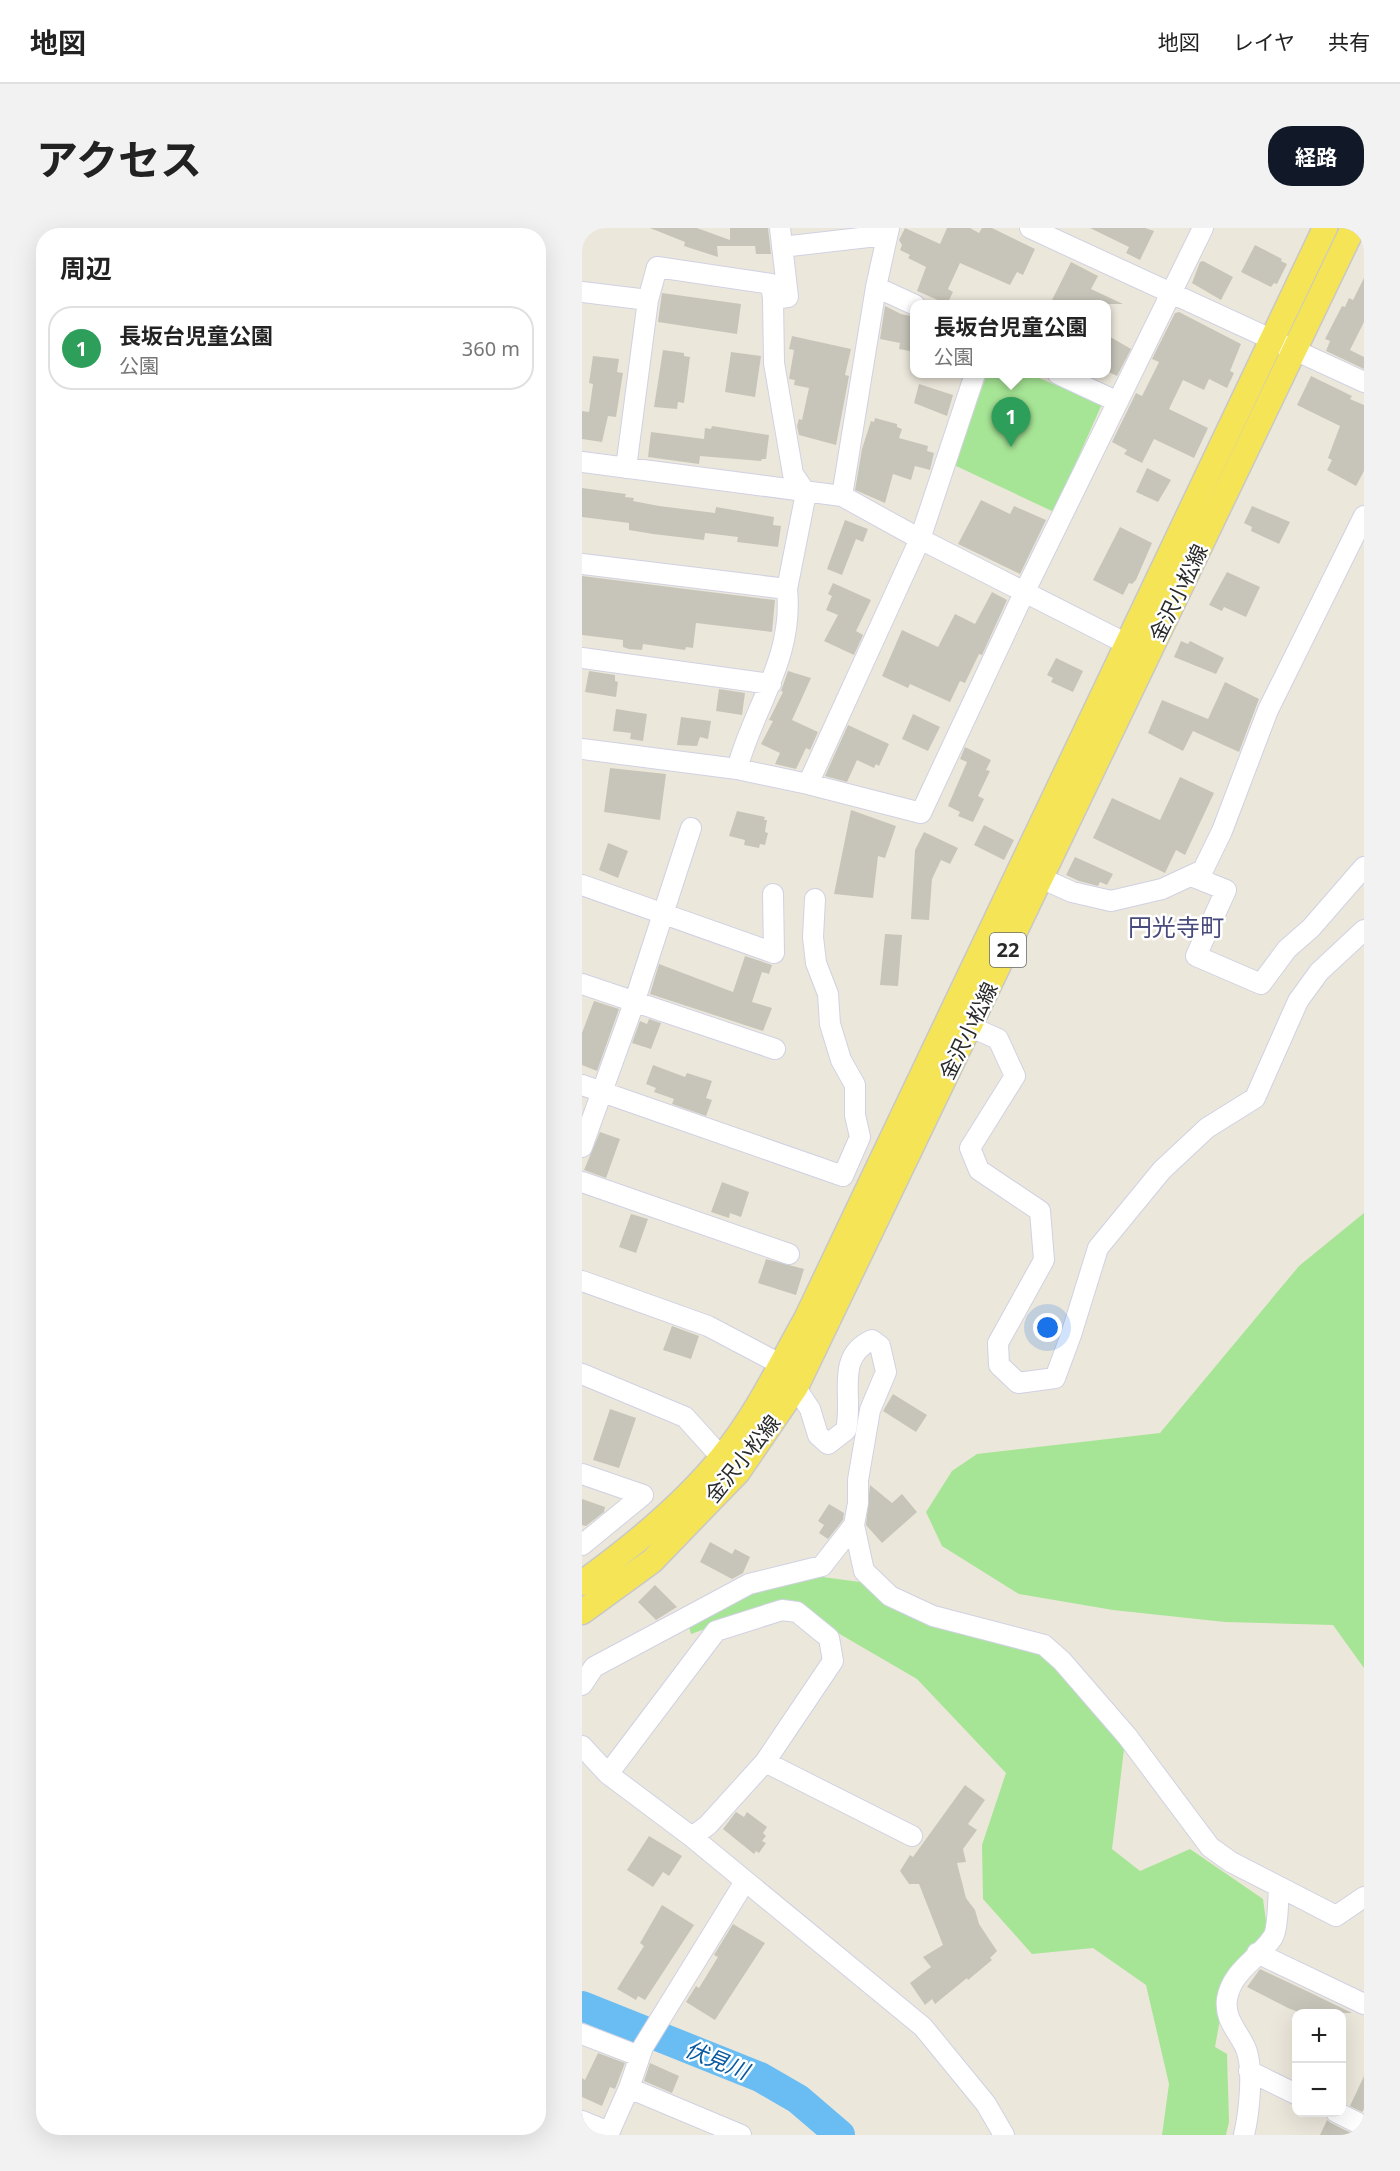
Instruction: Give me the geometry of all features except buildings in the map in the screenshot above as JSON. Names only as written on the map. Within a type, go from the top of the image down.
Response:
[{"type":"main road","name":"金沢小松線","points":[[582,1583],[672,1510],[722,1458],[741,1432],[780,1364],[831,1269],[1325,228]]},
{"type":"main road","name":"金沢小松線","points":[[582,1612],[652,1561],[730,1480],[771,1428],[796,1387],[972,1027],[1353,228]]},
{"type":"street","points":[[1030,228],[1364,382]]},
{"type":"street","points":[[582,749],[737,769],[921,813],[1023,593],[1203,228]]},
{"type":"street","points":[[773,299],[788,297],[781,238],[887,232],[842,496]]},
{"type":"street","points":[[626,468],[648,300],[657,267],[771,284],[774,363],[793,474],[806,493],[787,589],[789,615],[779,664],[745,742],[737,769]]},
{"type":"street","points":[[876,287],[910,303]]},
{"type":"street","points":[[582,292],[648,300]]},
{"type":"street","points":[[807,784],[920,539],[974,378]]},
{"type":"street","points":[[1067,378],[1118,402]]},
{"type":"street","points":[[582,462],[842,496],[1023,593],[1127,644]]},
{"type":"street","points":[[1043,879],[1072,892],[1111,901],[1162,889],[1203,870],[1222,831],[1268,710],[1364,516]]},
{"type":"street","points":[[582,564],[787,589]]},
{"type":"street","points":[[582,658],[771,684]]},
{"type":"street","points":[[582,1147],[634,1003],[691,828]]},
{"type":"street","points":[[1191,876],[1226,890],[1196,956],[1261,984],[1287,949],[1311,928],[1364,867]]},
{"type":"street","points":[[582,885],[774,953],[773,894]]},
{"type":"street","points":[[582,1084],[843,1176],[860,1137],[855,1115],[855,1085],[841,1060],[830,1024],[828,994],[816,963],[813,937],[815,899]]},
{"type":"street","points":[[972,1027],[998,1039],[1015,1076],[970,1148],[979,1170],[1040,1211],[1044,1260],[998,1343],[999,1365],[1018,1383],[1054,1378],[1071,1335],[1098,1248],[1162,1170],[1207,1128],[1255,1098],[1298,1001],[1318,972],[1364,930]]},
{"type":"street","points":[[582,984],[775,1048]]},
{"type":"street","points":[[582,1182],[789,1254]]},
{"type":"street","points":[[582,1281],[708,1326],[780,1364],[810,1409],[818,1435],[828,1444],[846,1430],[849,1418],[848,1366],[853,1353],[860,1345],[872,1340],[879,1346],[886,1372],[870,1410],[863,1440],[854,1525],[864,1571],[890,1596],[933,1616],[1044,1645],[1062,1661],[1127,1736],[1210,1847],[1232,1862],[1336,1916],[1364,1897]]},
{"type":"street","points":[[582,1374],[685,1417],[722,1458]]},
{"type":"street","points":[[582,1474],[643,1495],[582,1545]]},
{"type":"street","points":[[582,1684],[594,1667],[748,1584],[822,1566],[854,1525]]},
{"type":"street","points":[[608,1774],[716,1631],[782,1610],[797,1612],[829,1638],[833,1661],[765,1762],[708,1825],[692,1837]]},
{"type":"street","points":[[582,1746],[608,1774],[692,1837],[744,1883],[922,2027],[986,2104],[1004,2135]]},
{"type":"street","points":[[765,1762],[912,1836]]},
{"type":"street","points":[[582,2121],[609,2134],[629,2088],[641,2051],[744,1883]]},
{"type":"street","points":[[1244,2135],[1247,2121],[1249,2071],[1246,2049],[1232,2028],[1227,2000],[1235,1977],[1274,1936],[1279,1888]]},
{"type":"street","points":[[1257,1953],[1364,2004]]},
{"type":"street","points":[[582,2034],[641,2051]]},
{"type":"street","points":[[1249,2071],[1292,2092]]},
{"type":"street","points":[[629,2088],[741,2135]]},
{"type":"street","points":[[1346,2117],[1364,2126]]},
{"type":"green space","points":[[986,378],[1039,378],[1102,404],[1054,512],[954,465]]},
{"type":"green space","points":[[1364,1213],[1364,1668],[1333,1625],[1225,1622],[1113,1610],[1019,1594],[942,1546],[926,1512],[952,1471],[977,1454],[1160,1433],[1299,1266]]},
{"type":"green space","points":[[815,1576],[860,1582],[908,1616],[1041,1649],[1125,1741],[1112,1849],[1140,1871],[1190,1849],[1263,1899],[1268,1936],[1228,1975],[1215,2047],[1227,2054],[1229,2122],[1226,2135],[1162,2135],[1169,2084],[1146,1985],[1093,1948],[1032,1954],[983,1899],[982,1845],[1006,1773],[917,1679],[783,1601],[691,1634],[688,1623],[752,1589]]},
{"type":"waterway","name":"伏見川","points":[[582,2006],[760,2077],[798,2099],[840,2135]]},
{"type":"place","name":"長坂台児童公園","points":[[1011,447]]},
{"type":"district","name":"円光寺町","points":[[1176,928]]}]
